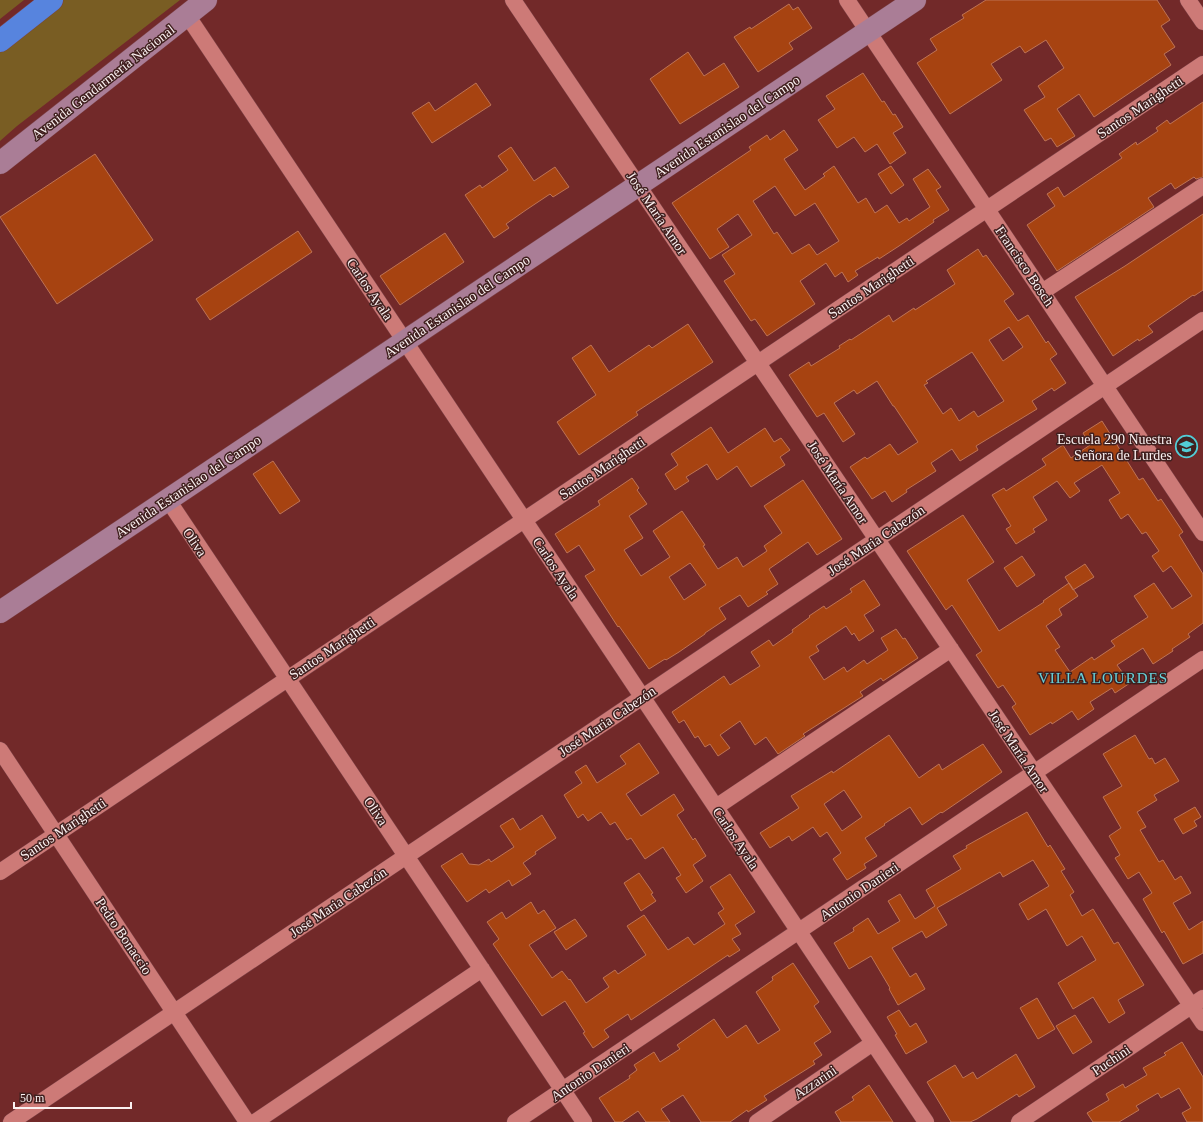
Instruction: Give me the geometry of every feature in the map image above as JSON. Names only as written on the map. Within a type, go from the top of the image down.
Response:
[{"type":"highway","points":[[0,41],[52,0]]},
{"type":"main road","name":"Avenida Gendarmería Nacional","points":[[0,163],[206,0]]},
{"type":"main road","name":"Avenida Estanislao del Campo","points":[[0,612],[915,0]]},
{"type":"street","name":"José María Amor","points":[[513,0],[1034,773],[1197,1002],[1203,1023]]},
{"type":"street","name":"Francisco Bosch","points":[[847,0],[1203,532]]},
{"type":"street","points":[[1188,0],[1203,22]]},
{"type":"street","name":"Carlos Ayala","points":[[187,15],[926,1122]]},
{"type":"street","name":"Santos Marighetti","points":[[0,872],[1203,64]]},
{"type":"street","points":[[1042,292],[1203,186]]},
{"type":"street","name":"José Maria Cabezón","points":[[11,1122],[1203,320]]},
{"type":"street","name":"Oliva","points":[[168,500],[584,1122]]},
{"type":"street","points":[[716,807],[951,649]]},
{"type":"street","name":"Antonio Danieri","points":[[515,1122],[1203,659]]},
{"type":"street","name":"Pedro Bonaccio","points":[[0,750],[248,1122]]},
{"type":"street","points":[[255,1122],[482,969]]},
{"type":"street","name":"Puchini","points":[[1019,1122],[1197,1002]]},
{"type":"street","name":"Azzarini","points":[[757,1122],[873,1043]]},
{"type":"shaded area","points":[[0,0],[24,0],[0,19]]},
{"type":"shaded area","points":[[63,0],[180,0],[17,126],[0,141],[0,45]]},
{"type":"building","points":[[986,0],[1157,0],[1170,20],[1161,26],[1175,47],[1164,54],[1171,65],[1094,117],[1079,94],[1057,109],[1075,136],[1057,147],[1051,138],[1045,141],[1024,110],[1045,97],[1038,86],[1064,68],[1046,40],[1025,53],[1020,46],[991,64],[1002,80],[950,114],[917,63],[937,50],[930,39],[964,18],[962,15]]},
{"type":"building","points":[[789,4],[793,10],[798,7],[812,28],[789,43],[793,49],[758,72],[734,37],[750,27],[751,29]]},
{"type":"building","points":[[688,52],[704,76],[724,63],[739,87],[680,124],[650,79]]},
{"type":"building","points":[[863,73],[882,102],[884,101],[893,115],[895,114],[903,127],[893,133],[906,153],[890,164],[877,144],[865,152],[854,137],[837,148],[818,120],[835,109],[826,96]]},
{"type":"building","points":[[476,83],[491,105],[432,143],[412,113],[429,102],[435,111]]},
{"type":"building","points":[[1203,102],[1203,177],[1196,179],[1194,177],[1175,189],[1171,183],[1148,198],[1154,207],[1057,271],[1027,225],[1055,206],[1047,194],[1058,187],[1064,197],[1122,158],[1119,154],[1136,142],[1137,145],[1158,131],[1156,128],[1167,120],[1170,124]]},
{"type":"building","points":[[784,130],[798,150],[784,159],[805,190],[825,176],[823,174],[834,166],[858,203],[866,198],[875,213],[887,205],[899,223],[907,218],[909,221],[930,207],[913,179],[928,169],[941,187],[936,190],[949,210],[933,220],[934,222],[879,259],[878,257],[855,271],[858,275],[848,282],[842,272],[835,277],[826,263],[800,281],[815,304],[767,336],[755,319],[751,321],[724,281],[735,274],[722,255],[752,235],[738,214],[717,229],[729,247],[710,259],[672,203],[751,150],[749,147],[767,135],[770,140]],"holes":[[[775,186],[795,216],[815,203],[839,241],[817,255],[809,244],[792,254],[777,232],[774,234],[753,201]]]},
{"type":"building","points":[[511,147],[534,181],[555,167],[569,187],[553,197],[550,194],[526,210],[506,224],[509,228],[494,238],[465,195],[480,185],[482,188],[508,170],[498,156]]},
{"type":"building","points":[[95,154],[153,240],[57,304],[0,217]]},
{"type":"building","points":[[891,166],[904,185],[891,194],[878,174]]},
{"type":"building","points":[[1203,214],[1203,290],[1194,296],[1193,295],[1148,326],[1153,332],[1139,341],[1138,339],[1113,356],[1075,297]]},
{"type":"building","points":[[298,231],[312,252],[210,320],[196,299]]},
{"type":"building","points":[[445,233],[464,262],[400,305],[380,276]]},
{"type":"building","points":[[978,249],[983,257],[986,255],[1014,294],[1004,301],[1018,321],[1028,315],[1046,343],[1048,341],[1057,354],[1050,359],[1066,383],[1054,391],[1052,388],[1032,401],[1037,409],[976,446],[978,450],[960,461],[952,449],[931,463],[936,471],[906,490],[907,492],[892,502],[885,491],[872,499],[850,467],[865,457],[867,459],[890,444],[898,455],[918,442],[894,406],[877,381],[857,394],[854,390],[834,403],[855,434],[843,442],[824,413],[817,417],[789,375],[809,362],[811,366],[840,348],[839,346],[850,339],[851,340],[889,315],[893,322],[914,308],[915,310],[955,284],[947,270]],"holes":[[[1009,327],[1023,347],[1003,361],[989,340]],[[972,352],[1004,401],[978,417],[974,411],[959,421],[951,408],[943,414],[924,385],[928,383],[926,381]]]},
{"type":"building","points":[[688,324],[713,362],[636,412],[638,415],[579,455],[557,422],[596,395],[572,358],[591,345],[609,372],[649,345],[652,348]]},
{"type":"building","points":[[1102,421],[1139,480],[1143,478],[1158,501],[1161,499],[1183,532],[1179,535],[1203,574],[1203,623],[1188,634],[1190,637],[1172,649],[1173,651],[1153,664],[1143,648],[1117,665],[1130,683],[1115,693],[1112,688],[1090,702],[1094,709],[1078,720],[1072,711],[1052,724],[1051,722],[1030,735],[1012,707],[1016,704],[1003,685],[998,688],[976,655],[982,651],[952,605],[946,610],[907,551],[963,515],[994,562],[967,580],[999,631],[1044,602],[1043,601],[1069,583],[1078,596],[1059,609],[1062,615],[1046,626],[1060,647],[1055,650],[1070,672],[1092,657],[1094,660],[1115,646],[1111,641],[1148,617],[1134,596],[1154,583],[1172,609],[1192,596],[1171,566],[1163,572],[1152,556],[1159,551],[1146,532],[1142,534],[1128,514],[1121,519],[1109,500],[1120,493],[1102,465],[1074,483],[1080,491],[1070,498],[1057,481],[1033,497],[1047,520],[1033,529],[1035,532],[1016,544],[1006,529],[1011,526],[992,495],[1004,488],[1006,491],[1046,465],[1042,459],[1063,445],[1071,458],[1090,445],[1083,433]]},
{"type":"building","points":[[711,427],[728,453],[765,428],[774,442],[781,438],[790,450],[780,457],[785,465],[751,487],[737,466],[717,480],[707,464],[686,477],[689,481],[675,490],[665,474],[678,465],[671,454]]},
{"type":"building","points":[[273,461],[300,501],[280,514],[253,474]]},
{"type":"building","points":[[632,478],[639,488],[637,490],[647,504],[629,516],[643,538],[624,550],[641,576],[670,557],[653,531],[682,511],[705,545],[703,546],[718,569],[737,557],[743,567],[767,551],[764,546],[782,533],[764,506],[803,480],[842,539],[817,555],[808,542],[769,569],[778,584],[766,592],[768,594],[748,607],[740,595],[719,608],[726,619],[679,652],[649,669],[619,626],[618,627],[585,576],[595,570],[579,545],[567,553],[555,534],[600,505],[598,501]],"holes":[[[690,563],[706,585],[684,600],[669,577]]]},
{"type":"building","points":[[1022,556],[1035,575],[1017,587],[1004,568]]},
{"type":"building","points":[[1085,564],[1094,577],[1073,590],[1065,577]]},
{"type":"building","points":[[864,580],[880,605],[864,615],[874,631],[859,641],[854,633],[852,635],[846,626],[816,646],[819,651],[809,657],[824,680],[844,667],[847,672],[864,660],[867,664],[888,650],[881,638],[896,629],[903,639],[905,638],[918,658],[883,681],[881,678],[860,692],[863,696],[803,734],[805,736],[778,754],[766,737],[755,745],[740,721],[720,735],[730,748],[718,756],[710,744],[705,747],[698,736],[695,738],[684,720],[679,723],[672,712],[724,676],[730,685],[760,666],[751,652],[769,640],[773,646],[793,632],[792,630],[810,617],[809,616],[824,606],[826,609],[852,592],[850,589]]},
{"type":"building","points":[[889,735],[919,778],[939,764],[942,770],[983,744],[1002,772],[922,825],[910,807],[884,824],[885,825],[865,838],[877,856],[864,864],[866,868],[847,880],[833,859],[841,853],[827,832],[820,837],[813,827],[792,841],[789,836],[770,848],[760,833],[799,808],[791,796],[832,771],[833,773]],"holes":[[[844,790],[862,817],[842,831],[824,804]]]},
{"type":"building","points":[[1135,735],[1149,759],[1152,758],[1155,764],[1165,758],[1179,781],[1154,795],[1157,800],[1137,812],[1146,827],[1140,830],[1159,862],[1163,860],[1175,880],[1181,876],[1191,893],[1173,903],[1189,930],[1203,921],[1203,953],[1183,964],[1164,931],[1162,933],[1143,899],[1152,893],[1139,872],[1128,879],[1115,858],[1120,855],[1109,836],[1121,828],[1103,797],[1122,786],[1103,754]]},
{"type":"building","points":[[639,743],[659,773],[626,794],[641,816],[674,794],[684,810],[677,815],[693,840],[695,838],[706,856],[693,865],[703,881],[686,893],[676,878],[681,875],[663,847],[645,859],[631,838],[627,840],[615,822],[610,825],[601,812],[588,821],[583,814],[578,818],[564,795],[582,783],[575,772],[586,765],[597,783],[626,764],[620,756]]},
{"type":"building","points":[[1195,807],[1201,817],[1194,821],[1197,826],[1183,834],[1174,819]]},
{"type":"building","points":[[1027,812],[1048,847],[1050,845],[1065,869],[1061,871],[1074,892],[1070,895],[1082,916],[1093,909],[1114,944],[1118,942],[1144,985],[1118,1000],[1125,1013],[1109,1023],[1093,997],[1073,1009],[1058,983],[1096,960],[1082,936],[1067,946],[1046,909],[1028,920],[1019,904],[1049,886],[1033,860],[1003,877],[1000,872],[937,908],[947,925],[926,938],[922,931],[892,948],[910,977],[916,973],[925,989],[898,1005],[871,956],[849,969],[834,943],[854,931],[853,928],[868,918],[878,934],[900,921],[888,901],[900,894],[915,919],[935,906],[926,890],[961,869],[953,856],[967,848],[966,846]]},
{"type":"building","points":[[542,815],[556,838],[535,852],[536,854],[523,863],[531,874],[512,886],[509,880],[489,893],[486,889],[467,902],[441,866],[462,853],[469,864],[479,865],[489,859],[491,862],[514,847],[500,826],[513,818],[520,830]]},
{"type":"building","points":[[639,873],[653,893],[651,894],[656,901],[641,911],[624,883]]},
{"type":"building","points":[[730,874],[755,912],[735,925],[741,934],[732,939],[740,950],[729,957],[728,955],[631,1020],[628,1014],[604,1030],[609,1037],[593,1048],[583,1033],[585,1032],[565,1001],[542,1016],[493,944],[499,939],[487,922],[502,912],[506,919],[531,902],[538,914],[544,910],[556,928],[529,945],[552,978],[562,971],[569,980],[570,979],[586,1003],[609,987],[603,978],[615,970],[618,974],[646,955],[627,926],[644,915],[668,950],[688,937],[694,945],[725,924],[718,913],[724,909],[710,887]]},
{"type":"building","points":[[575,919],[587,936],[566,950],[554,932]]},
{"type":"building","points":[[793,963],[819,1002],[814,1006],[831,1032],[814,1043],[822,1055],[813,1061],[815,1064],[764,1096],[767,1100],[748,1112],[747,1110],[730,1122],[701,1122],[683,1095],[661,1109],[670,1122],[646,1122],[638,1111],[622,1122],[615,1122],[599,1098],[630,1078],[629,1076],[637,1070],[634,1065],[654,1052],[660,1062],[680,1049],[677,1045],[714,1019],[727,1038],[746,1025],[758,1044],[780,1030],[756,992],[773,980],[772,977]]},
{"type":"building","points":[[1037,998],[1055,1029],[1038,1039],[1020,1008]]},
{"type":"building","points":[[899,1010],[910,1027],[916,1023],[927,1042],[906,1054],[887,1017]]},
{"type":"building","points":[[1075,1015],[1092,1042],[1073,1054],[1056,1026]]},
{"type":"building","points":[[1182,1042],[1203,1077],[1203,1122],[1187,1122],[1182,1113],[1191,1108],[1179,1088],[1161,1098],[1158,1093],[1136,1106],[1139,1110],[1119,1122],[1093,1122],[1087,1113],[1109,1100],[1106,1094],[1123,1084],[1125,1088],[1147,1075],[1143,1068],[1166,1055],[1164,1053]]},
{"type":"building","points":[[1016,1054],[1035,1087],[1019,1097],[1017,1094],[970,1122],[951,1122],[927,1082],[955,1065],[963,1078],[973,1072],[977,1079]]},
{"type":"building","points":[[869,1085],[893,1122],[841,1122],[835,1112],[854,1100],[852,1097]]},
{"type":"place","name":"Escuela 290 Nuestra Señora de Lurdes","points":[[1187,447]]},
{"type":"district","name":"VILLA LOURDES","points":[[1103,678]]}]
